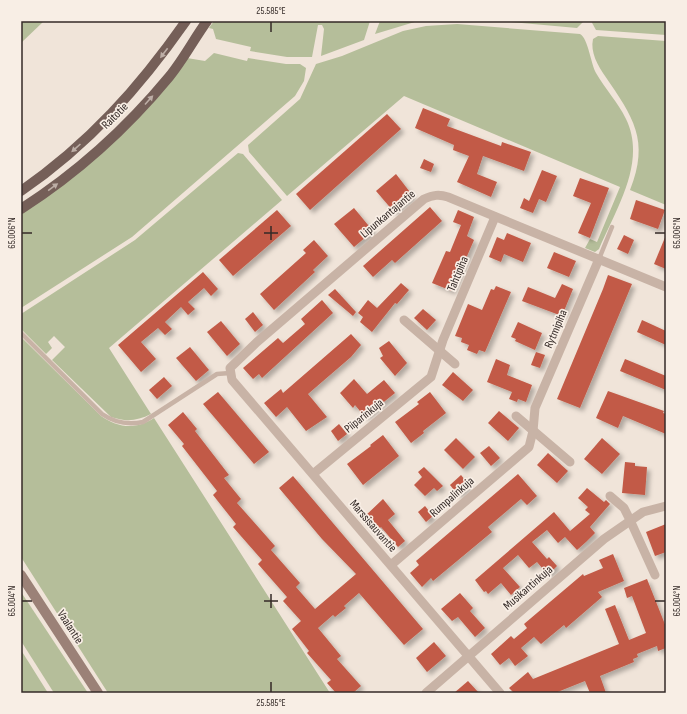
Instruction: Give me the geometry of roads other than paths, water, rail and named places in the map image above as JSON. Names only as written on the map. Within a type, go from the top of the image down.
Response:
[{"type":"main road","name":"Raitotie","points":[[21,191],[74,151],[120,107],[164,53],[186,21]]},
{"type":"main road","name":"Raitotie","points":[[21,209],[89,160],[131,120],[170,76],[207,21]]},
{"type":"street","name":"Lipunkantajantie","points":[[230,374],[232,364],[424,199],[430,196],[443,195],[666,287]]},
{"type":"street","name":"Tahtipiha","points":[[431,377],[443,340],[495,217]]},
{"type":"street","name":"Rytmipiha","points":[[534,430],[535,408],[599,259]]},
{"type":"street","points":[[404,320],[455,364]]},
{"type":"street","name":"Marssisauvantie","points":[[230,374],[232,380],[313,474],[373,547],[392,565],[500,693]]},
{"type":"street","name":"Piiparinkuja","points":[[313,474],[431,377]]},
{"type":"street","points":[[516,416],[570,462]]},
{"type":"street","name":"Rumpalinkuja","points":[[392,565],[529,448],[534,430]]},
{"type":"street","points":[[610,496],[624,508],[655,575]]},
{"type":"street","name":"Musikantinkuja","points":[[426,693],[604,539],[643,512],[666,506]]},
{"type":"street","name":"Vaalantie","points":[[21,575],[98,693]]},
{"type":"lane","points":[[599,259],[612,226]]},
{"type":"lane","points":[[21,333],[102,414],[118,422],[135,424],[143,422],[217,374],[230,374]]}]
